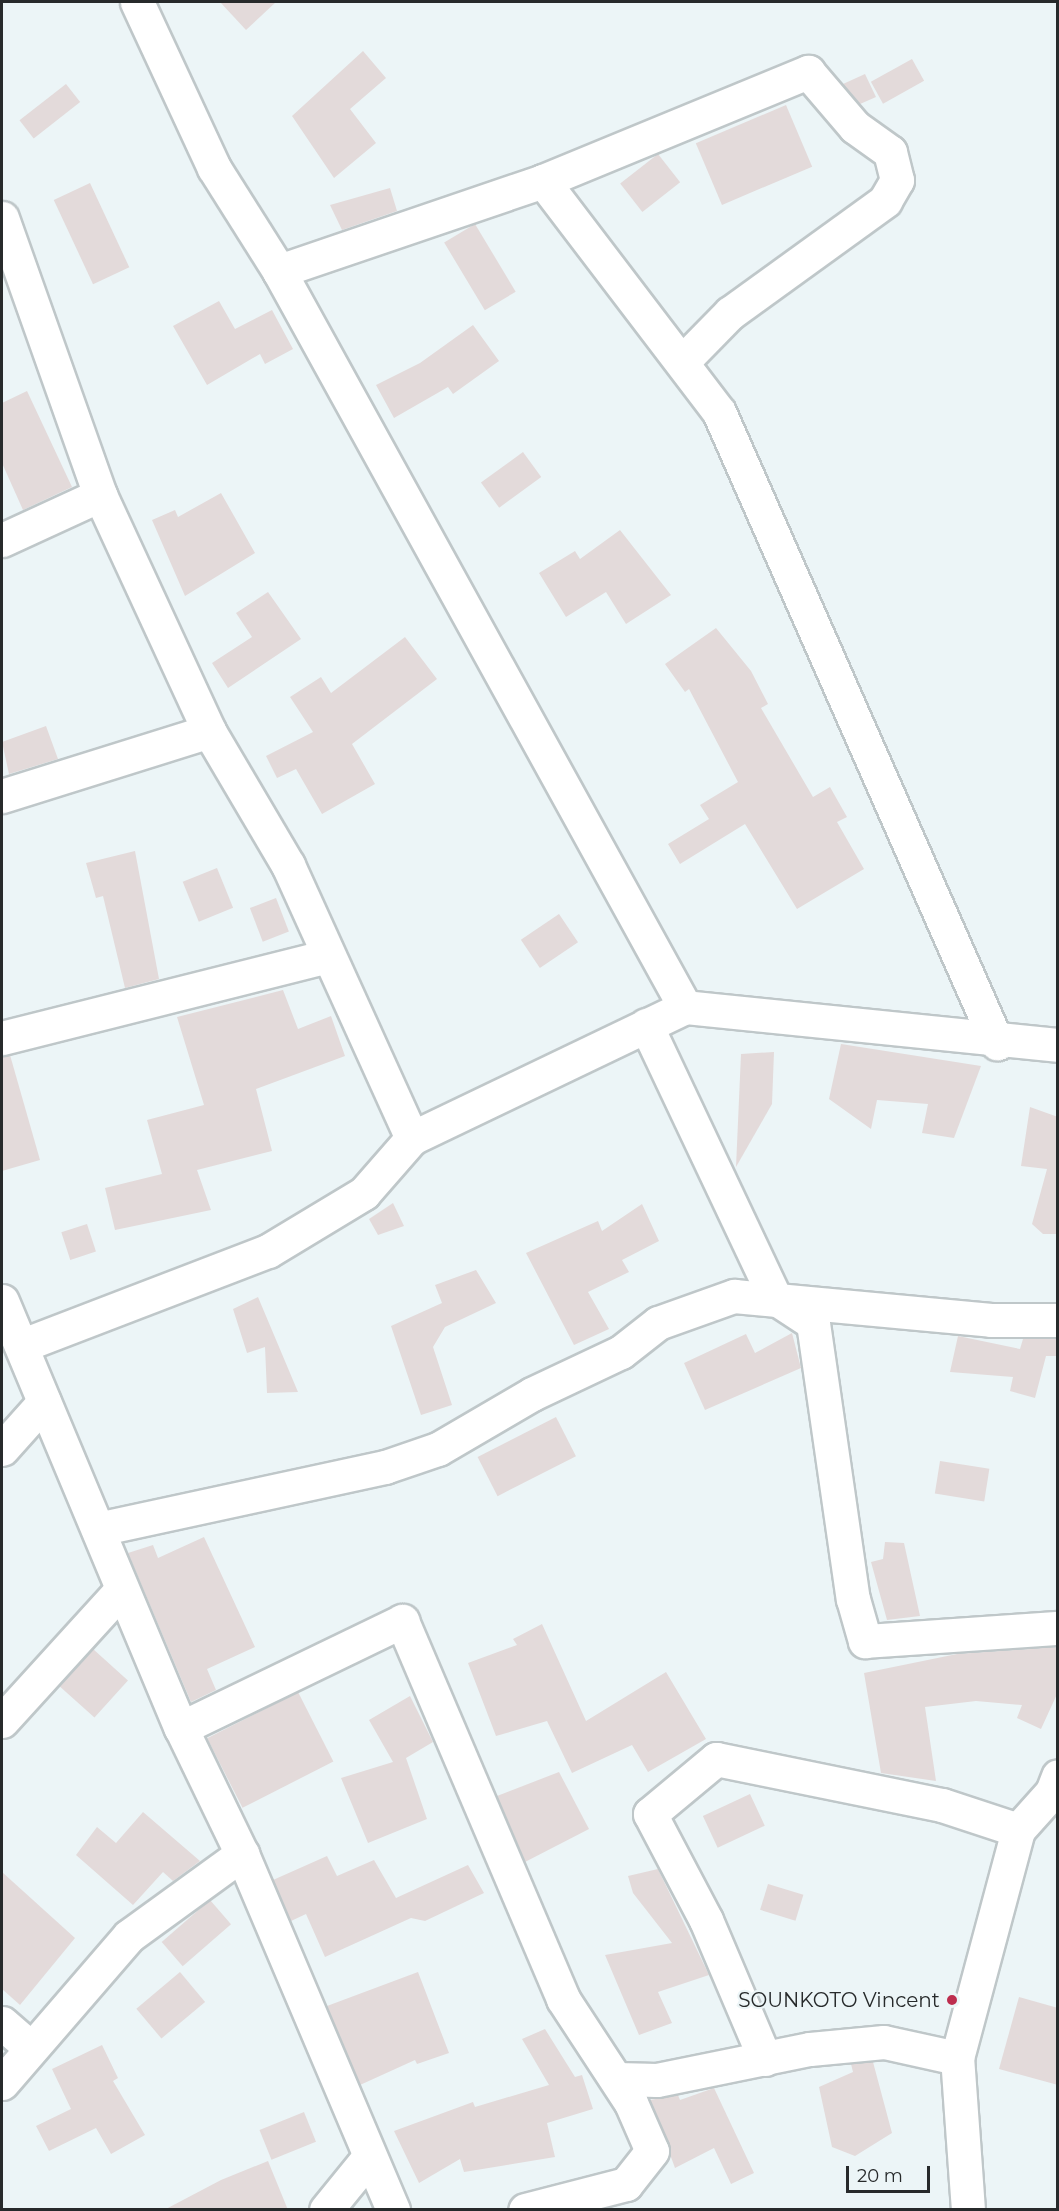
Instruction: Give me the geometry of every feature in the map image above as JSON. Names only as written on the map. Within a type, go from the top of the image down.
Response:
[{"type":"street","points":[[137,2],[214,168],[279,271],[685,1007]]},
{"type":"street","points":[[279,271],[543,181],[808,72],[855,127],[890,152],[897,180],[885,201],[730,313],[683,361]]},
{"type":"street","points":[[543,181],[683,361],[719,412],[997,1043]]},
{"type":"street","points":[[5,238],[100,495],[209,731],[288,865],[325,957],[412,1138]]},
{"type":"street","points":[[2,540],[100,495]]},
{"type":"street","points":[[2,796],[209,731]]},
{"type":"street","points":[[2,1038],[325,957]]},
{"type":"street","points":[[23,1345],[268,1251],[364,1193],[412,1138],[685,1007],[997,1043],[1058,1045]]},
{"type":"street","points":[[646,1024],[775,1298],[813,1323],[853,1599],[865,1641],[1058,1628]]},
{"type":"street","points":[[98,1529],[385,1467],[438,1449],[532,1394],[621,1352],[658,1323],[734,1296],[775,1298],[991,1320],[1058,1320]]},
{"type":"street","points":[[2,1301],[23,1345],[44,1402],[180,1728],[242,1854],[393,2210]]},
{"type":"street","points":[[2,1449],[44,1402]]},
{"type":"street","points":[[2,1721],[122,1589]]},
{"type":"street","points":[[180,1728],[402,1621],[563,2000],[617,2079],[652,2151],[626,2184],[525,2210]]},
{"type":"street","points":[[765,2058],[706,1920],[650,1814],[716,1759],[942,1805],[1018,1830]]},
{"type":"street","points":[[968,2210],[957,2058],[1018,1830],[1056,1787]]},
{"type":"street","points":[[2,2083],[30,2047],[129,1936],[242,1854]]},
{"type":"street","points":[[2,2023],[30,2047]]},
{"type":"street","points":[[617,2079],[657,2080],[765,2058],[884,2042],[957,2058]]},
{"type":"street","points":[[326,2210],[369,2157]]},
{"type":"building","points":[[220,2],[276,2],[246,30]]},
{"type":"building","points":[[363,51],[386,78],[350,109],[376,143],[334,178],[292,116]]},
{"type":"building","points":[[912,59],[924,81],[883,104],[871,82]]},
{"type":"building","points":[[865,74],[876,97],[860,104],[843,84]]},
{"type":"building","points":[[66,84],[80,102],[34,138],[20,120]]},
{"type":"building","points":[[786,105],[812,167],[722,205],[696,143]]},
{"type":"building","points":[[658,154],[680,182],[642,212],[620,184]]},
{"type":"building","points":[[90,183],[129,267],[93,284],[54,200]]},
{"type":"building","points":[[390,188],[397,211],[342,230],[330,205]]},
{"type":"building","points":[[475,224],[516,292],[485,310],[444,243]]},
{"type":"building","points":[[219,301],[235,329],[272,310],[293,349],[265,364],[260,354],[207,385],[173,326]]},
{"type":"building","points":[[473,325],[499,361],[453,394],[448,387],[394,418],[376,385],[420,363]]},
{"type":"building","points":[[27,391],[72,487],[23,510],[2,463],[2,403]]},
{"type":"building","points":[[523,452],[541,477],[499,508],[481,483]]},
{"type":"building","points":[[221,493],[255,553],[185,596],[152,520],[175,510],[178,517]]},
{"type":"building","points":[[620,530],[671,595],[626,624],[606,592],[566,617],[539,573],[575,551],[580,559]]},
{"type":"building","points":[[268,592],[301,639],[228,688],[212,663],[252,637],[236,613]]},
{"type":"building","points":[[716,628],[751,671],[768,704],[761,708],[813,797],[830,787],[847,817],[837,822],[864,869],[797,909],[745,824],[680,864],[668,844],[709,819],[700,805],[738,782],[689,689],[685,692],[665,664]]},
{"type":"building","points":[[405,637],[437,679],[352,744],[375,784],[322,814],[296,769],[277,778],[266,756],[313,732],[290,697],[321,677],[331,693]]},
{"type":"building","points":[[46,726],[58,759],[9,774],[2,742]]},
{"type":"building","points":[[135,851],[159,979],[125,988],[103,896],[96,898],[86,863]]},
{"type":"building","points":[[217,868],[233,908],[199,922],[183,882]]},
{"type":"building","points":[[276,898],[289,932],[263,942],[250,908]]},
{"type":"building","points":[[559,914],[578,942],[540,968],[521,940]]},
{"type":"building","points":[[283,990],[298,1029],[331,1016],[345,1056],[256,1089],[272,1151],[197,1170],[211,1210],[115,1230],[105,1188],[162,1174],[147,1120],[204,1105],[177,1017]]},
{"type":"building","points":[[841,1044],[981,1066],[954,1138],[922,1133],[928,1104],[877,1100],[871,1129],[829,1099]]},
{"type":"building","points":[[774,1052],[772,1104],[736,1167],[741,1054]]},
{"type":"building","points":[[10,1055],[40,1160],[2,1171],[2,1056]]},
{"type":"building","points":[[1030,1107],[1058,1117],[1058,1234],[1043,1234],[1032,1224],[1047,1169],[1021,1166]]},
{"type":"building","points":[[393,1203],[404,1226],[378,1235],[369,1219]]},
{"type":"building","points":[[642,1204],[659,1241],[622,1260],[629,1272],[588,1292],[609,1329],[574,1345],[526,1253],[598,1221],[602,1231]]},
{"type":"building","points":[[87,1224],[96,1252],[70,1260],[61,1232]]},
{"type":"building","points":[[476,1270],[496,1303],[445,1327],[433,1347],[452,1405],[421,1415],[391,1326],[442,1303],[435,1285]]},
{"type":"building","points":[[258,1297],[298,1392],[267,1393],[265,1347],[247,1353],[233,1309]]},
{"type":"building","points":[[792,1333],[801,1368],[705,1410],[684,1363],[746,1334],[755,1353]]},
{"type":"building","points":[[958,1336],[1020,1349],[1023,1339],[1058,1339],[1058,1356],[1046,1356],[1035,1398],[1010,1391],[1013,1377],[950,1372]]},
{"type":"building","points":[[556,1417],[576,1456],[498,1496],[478,1457]]},
{"type":"building","points":[[940,1461],[989,1469],[984,1501],[935,1494]]},
{"type":"building","points":[[204,1537],[255,1647],[207,1669],[216,1690],[191,1702],[128,1553],[153,1545],[158,1558]]},
{"type":"building","points":[[885,1542],[904,1543],[920,1616],[887,1620],[871,1562],[883,1559]]},
{"type":"building","points":[[542,1624],[586,1721],[666,1672],[706,1739],[648,1772],[632,1745],[572,1773],[547,1721],[496,1736],[468,1663],[517,1645],[513,1639]]},
{"type":"building","points":[[1058,1647],[1058,1692],[1041,1729],[1017,1718],[1022,1705],[976,1701],[925,1707],[936,1781],[881,1773],[864,1673],[957,1654]]},
{"type":"building","points":[[93,1649],[128,1680],[94,1718],[60,1686]]},
{"type":"building","points":[[298,1692],[333,1761],[243,1808],[207,1738]]},
{"type":"building","points":[[410,1696],[433,1742],[406,1758],[427,1819],[368,1843],[341,1778],[393,1762],[369,1720]]},
{"type":"building","points":[[559,1772],[589,1829],[525,1862],[497,1796]]},
{"type":"building","points":[[750,1794],[765,1826],[718,1848],[703,1816]]},
{"type":"building","points":[[143,1812],[200,1861],[173,1881],[163,1872],[133,1905],[76,1855],[97,1827],[116,1843]]},
{"type":"building","points":[[327,1856],[337,1876],[374,1860],[396,1898],[468,1865],[484,1893],[425,1921],[411,1918],[325,1957],[306,1914],[291,1921],[273,1880]]},
{"type":"building","points":[[658,1869],[709,1975],[658,1992],[672,2023],[639,2035],[605,1955],[672,1943],[633,1893],[628,1876]]},
{"type":"building","points":[[2,1872],[75,1938],[20,2005],[2,1989]]},
{"type":"building","points":[[768,1884],[803,1895],[795,1921],[760,1910]]},
{"type":"building","points":[[210,1900],[231,1924],[183,1966],[162,1942]]},
{"type":"building","points":[[180,1972],[205,2002],[161,2039],[136,2009]]},
{"type":"building","points":[[418,1972],[449,2053],[417,2064],[415,2060],[360,2085],[327,2006]]},
{"type":"building","points":[[1019,1997],[1058,2008],[1058,2085],[999,2069]]},
{"type":"building","points":[[545,2029],[575,2077],[582,2075],[593,2109],[547,2123],[555,2157],[464,2172],[460,2159],[419,2183],[394,2131],[473,2102],[475,2107],[549,2085],[522,2039]]},
{"type":"building","points":[[102,2045],[118,2078],[113,2081],[145,2135],[111,2154],[96,2128],[49,2151],[36,2126],[71,2109],[52,2069]]},
{"type":"building","points":[[873,2062],[892,2133],[855,2156],[832,2147],[819,2087],[853,2072],[851,2064]]},
{"type":"building","points":[[714,2088],[754,2173],[731,2184],[714,2148],[675,2168],[650,2100],[678,2095],[680,2100]]},
{"type":"building","points":[[304,2112],[316,2142],[271,2160],[259,2130]]},
{"type":"building","points":[[268,2161],[288,2210],[164,2210],[221,2180]]},
{"type":"place","name":"SOUNKOTO Vincent","points":[[952,2000]]}]
